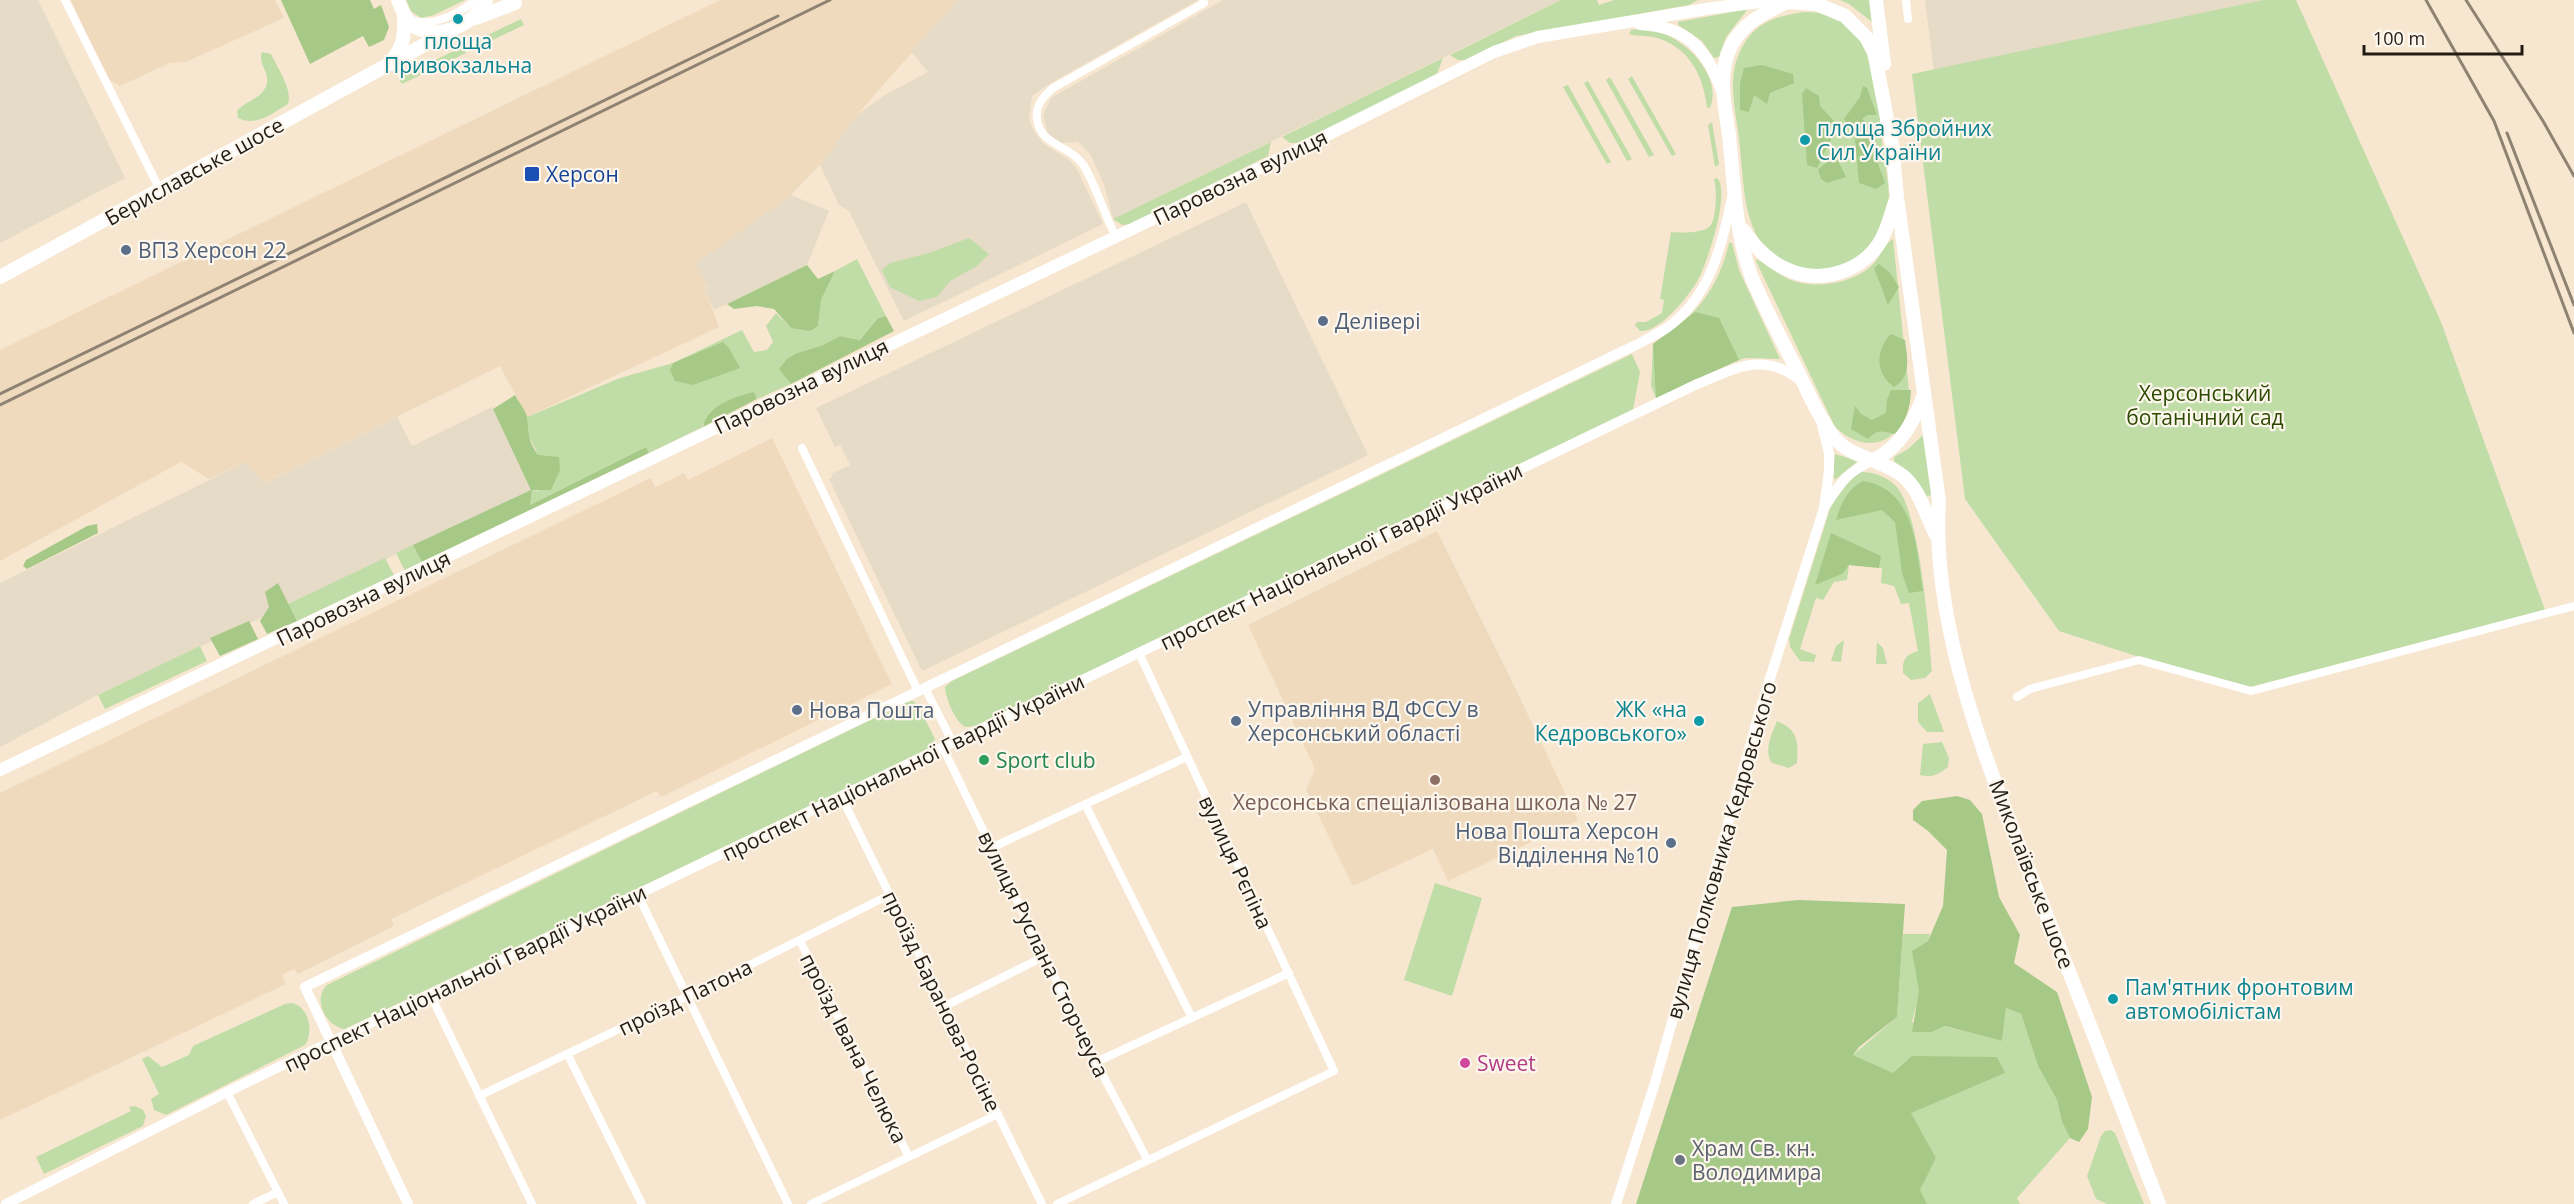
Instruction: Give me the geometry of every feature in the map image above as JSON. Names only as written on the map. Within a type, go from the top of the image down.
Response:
[{"type":"main road","points":[[398,0],[404,15],[412,25],[423,30],[438,31],[455,28]]},
{"type":"main road","points":[[469,21],[483,9],[486,0]]},
{"type":"main road","name":"Бериславське шосе","points":[[0,277],[455,28],[515,3],[510,0]]},
{"type":"main road","points":[[1876,0],[1892,144],[1897,197],[1924,395],[1915,419],[1902,437],[1883,455],[1874,460],[1845,447],[1834,438],[1820,417],[1752,278],[1740,225],[1724,96],[1726,57],[1732,44],[1752,20],[1789,1],[1817,4],[1845,16],[1866,37],[1874,51],[1892,144]]},
{"type":"main road","name":"Паровозна вулиця","points":[[0,770],[1116,237],[1494,52],[1538,38],[1609,26],[1712,4],[1789,1]]},
{"type":"main road","name":"Бериславське шосе","points":[[387,65],[402,46],[404,15]]},
{"type":"main road","name":"Паровозна вулиця","points":[[1609,26],[1662,26],[1681,33],[1708,58],[1724,96]]},
{"type":"main road","points":[[1740,225],[1760,252],[1782,268],[1804,276],[1826,276],[1847,270],[1869,256],[1885,233],[1897,197]]},
{"type":"main road","name":"Миколаївське шосе","points":[[1924,395],[1939,501],[1936,536],[1959,668],[1998,791],[2159,1204]]},
{"type":"main road","name":"Миколаївське шосе","points":[[1874,460],[1903,476],[1912,486],[1936,536]]},
{"type":"street","points":[[65,0],[160,190]]},
{"type":"street","points":[[404,15],[421,23],[436,21],[466,7],[475,0]]},
{"type":"street","points":[[1116,237],[1082,162],[1045,138],[1036,114],[1038,106],[1053,88],[1204,3],[1203,0]]},
{"type":"street","points":[[1906,0],[1908,19]]},
{"type":"street","points":[[408,1204],[305,987],[1640,343],[1669,326],[1694,302],[1716,264],[1735,189]]},
{"type":"street","name":"проспект Національної Гвардії України","points":[[6,1204],[27,1200],[227,1092],[1706,381],[1755,363],[1784,368],[1804,383]]},
{"type":"street","name":"вулиця Полковника Кедровського","points":[[1619,1201],[1654,1086],[1760,710],[1824,508],[1829,453],[1820,417]]},
{"type":"street","points":[[802,448],[921,689]]},
{"type":"street","name":"вулиця Полковника Кедровського","points":[[1824,508],[1847,475],[1855,468],[1874,460]]},
{"type":"street","points":[[2018,697],[2030,689],[2139,660],[2251,691],[2574,606]]},
{"type":"street","name":"вулиця Рєпіна","points":[[1138,653],[1334,1071],[1147,1160]]},
{"type":"street","name":"вулиця Руслана Сторчеуса","points":[[921,689],[991,848],[1147,1160]]},
{"type":"street","points":[[991,848],[1187,757]]},
{"type":"street","name":"проїзд Баранова-Росіне","points":[[842,798],[1042,1204]]},
{"type":"street","points":[[1085,804],[1192,1018]]},
{"type":"street","points":[[638,895],[788,1204]]},
{"type":"street","name":"проїзд Патона","points":[[479,1096],[568,1055],[889,895]]},
{"type":"street","name":"проїзд Івана Челюка","points":[[800,941],[908,1155]]},
{"type":"street","points":[[945,1006],[1045,956]]},
{"type":"street","points":[[1096,1062],[1289,973]]},
{"type":"street","points":[[430,994],[532,1204]]},
{"type":"street","points":[[568,1055],[642,1204]]},
{"type":"street","points":[[227,1092],[284,1204]]},
{"type":"street","points":[[811,1204],[908,1155],[998,1114]]},
{"type":"street","points":[[1057,1204],[1147,1160]]},
{"type":"street","points":[[253,1204],[278,1192]]},
{"type":"shaded area","points":[[0,0],[38,0],[125,178],[0,243]]},
{"type":"shaded area","points":[[71,0],[275,0],[284,18],[186,62],[170,63],[120,86],[107,79]]},
{"type":"shaded area","points":[[720,0],[958,0],[857,115],[820,165],[791,195],[748,227],[705,289],[719,327],[527,417],[500,366],[263,483],[246,462],[209,479],[181,462],[0,561],[0,350]]},
{"type":"shaded area","points":[[958,0],[1198,0],[1032,96],[1029,120],[1034,131],[1044,144],[1069,160],[1077,169],[1103,224],[904,321],[849,211],[839,205],[820,165],[857,115],[883,96],[928,72],[911,51]]},
{"type":"shaded area","points":[[1223,0],[1561,0],[1113,219],[1104,184],[1090,154],[1078,142],[1061,143],[1048,134],[1043,115],[1051,98]]},
{"type":"shaded area","points":[[1925,0],[2263,0],[1934,71]]},
{"type":"shaded area","points":[[791,195],[829,211],[807,265],[714,310],[705,289],[708,287],[695,264]]},
{"type":"shaded area","points":[[1246,202],[1368,455],[922,671],[829,479],[832,477],[831,474],[850,465],[840,445],[835,447],[816,408]]},
{"type":"shaded area","points":[[492,407],[532,490],[98,695],[0,747],[0,583],[246,462],[264,483],[397,417],[412,446]]},
{"type":"shaded area","points":[[772,438],[892,684],[661,797],[657,791],[391,919],[394,926],[298,974],[294,969],[282,975],[286,984],[0,1120],[0,793],[651,478],[655,487],[684,473],[688,480]]},
{"type":"shaded area","points":[[1437,531],[1578,820],[1448,881],[1433,849],[1353,886],[1306,790],[1315,769],[1248,625]]},
{"type":"green space","points":[[281,0],[370,0],[374,9],[381,5],[389,27],[384,40],[369,47],[363,36],[310,64]]},
{"type":"green space","points":[[406,0],[465,0],[434,15],[421,18],[411,11]]},
{"type":"green space","points":[[1561,0],[1597,0],[1599,5],[1614,0],[1698,0],[1689,5],[1516,36],[1467,60],[1458,60],[1450,55]]},
{"type":"green space","points":[[1840,0],[1870,0],[1872,22],[1849,4]]},
{"type":"green space","name":"Херсонський ботанічний сад","points":[[2263,0],[2296,0],[2441,322],[2545,610],[2251,687],[2139,657],[2059,631],[1965,499],[1912,74]]},
{"type":"green space","points":[[1748,9],[1726,37],[1719,57],[1714,58],[1702,41],[1678,25],[1678,22]]},
{"type":"green space","points":[[1803,12],[1828,15],[1846,25],[1860,40],[1869,59],[1875,81],[1888,182],[1888,208],[1873,245],[1853,262],[1840,269],[1825,272],[1791,265],[1774,256],[1762,244],[1754,229],[1745,194],[1733,85],[1735,64],[1750,35],[1773,19]]},
{"type":"green space","points":[[521,19],[524,25],[478,47],[475,41]]},
{"type":"green space","points":[[1631,30],[1660,32],[1681,43],[1691,52],[1707,73],[1711,84],[1713,96],[1710,108],[1707,107],[1698,74],[1686,56],[1657,38],[1629,34]]},
{"type":"green space","points":[[462,47],[466,53],[402,84],[398,78]]},
{"type":"green space","points":[[262,52],[271,54],[280,72],[288,92],[288,104],[258,120],[238,118],[237,111],[261,93],[267,85]]},
{"type":"green space","points":[[1443,58],[1437,74],[1300,143],[1290,143],[1282,137]]},
{"type":"green space","points":[[1762,65],[1793,74],[1794,83],[1770,93],[1767,104],[1754,95],[1749,112],[1740,110],[1740,83],[1744,68]]},
{"type":"green space","points":[[1632,76],[1676,154],[1672,156],[1628,79]]},
{"type":"green space","points":[[1610,77],[1654,155],[1649,157],[1606,80]]},
{"type":"green space","points":[[1588,81],[1632,159],[1627,161],[1584,83]]},
{"type":"green space","points":[[1568,85],[1611,162],[1607,164],[1563,87]]},
{"type":"green space","points":[[1863,86],[1867,88],[1877,115],[1867,115],[1862,119],[1875,133],[1878,163],[1885,183],[1876,189],[1859,183],[1855,139],[1844,119],[1860,97]]},
{"type":"green space","points":[[1806,88],[1819,96],[1820,106],[1834,121],[1833,135],[1817,168],[1807,165],[1802,94]]},
{"type":"green space","points":[[1712,122],[1719,164],[1715,167],[1708,125]]},
{"type":"green space","points":[[1271,142],[1268,156],[1132,224],[1122,225],[1113,219]]},
{"type":"green space","points":[[1835,154],[1846,177],[1827,183],[1821,179],[1818,170]]},
{"type":"green space","points":[[1717,178],[1721,185],[1720,210],[1713,241],[1700,276],[1683,301],[1666,319],[1657,326],[1640,331],[1635,325],[1637,322],[1646,322],[1662,313],[1664,300],[1660,299],[1671,232],[1697,231],[1709,227],[1714,218],[1716,190],[1714,179]]},
{"type":"green space","points":[[969,238],[989,254],[977,266],[950,281],[937,297],[919,301],[890,287],[882,270],[890,263],[929,253]]},
{"type":"green space","points":[[1893,239],[1910,401],[1906,415],[1891,436],[1882,441],[1859,442],[1835,427],[1755,259],[1800,283],[1832,283],[1862,273],[1873,264]]},
{"type":"green space","points":[[1729,243],[1732,243],[1739,270],[1780,359],[1745,358],[1724,365],[1656,398],[1651,386],[1653,344],[1681,323],[1702,302],[1718,276]]},
{"type":"green space","points":[[857,259],[886,316],[878,318],[860,340],[840,336],[823,345],[797,353],[780,369],[791,384],[757,399],[754,392],[702,425],[703,427],[649,453],[646,447],[530,505],[532,490],[538,491],[539,465],[537,452],[528,435],[527,417],[620,378],[673,363],[742,330],[754,352],[767,350],[773,342],[766,326],[776,313],[791,328],[818,326],[821,300],[835,271]]},
{"type":"green space","points":[[1879,264],[1890,273],[1899,287],[1888,305],[1874,268]]},
{"type":"green space","points":[[807,265],[818,279],[835,271],[821,300],[818,326],[810,331],[791,328],[774,309],[757,306],[734,309],[727,304]]},
{"type":"green space","points":[[1695,312],[1719,318],[1739,360],[1656,398],[1653,344]]},
{"type":"green space","points":[[886,316],[894,331],[791,384],[779,369],[787,359],[797,353],[823,345],[840,336],[860,340],[878,318]]},
{"type":"green space","points":[[1891,334],[1905,340],[1907,360],[1904,378],[1894,387],[1883,375],[1879,362],[1882,347]]},
{"type":"green space","points":[[723,342],[740,368],[693,385],[675,381],[670,370],[673,363]]},
{"type":"green space","points":[[1632,354],[1640,372],[1633,410],[976,726],[962,725],[952,710],[945,687],[952,681]]},
{"type":"green space","points":[[1891,390],[1911,390],[1907,414],[1895,434],[1878,432],[1868,439],[1851,429],[1855,406],[1861,414],[1872,420],[1886,413]]},
{"type":"green space","points":[[754,392],[757,399],[703,427],[710,413],[723,403]]},
{"type":"green space","points":[[515,395],[526,415],[530,441],[538,455],[559,457],[560,470],[551,490],[532,490],[530,505],[646,447],[649,453],[422,562],[413,545],[531,490],[493,409]]},
{"type":"green space","points":[[1923,435],[1932,495],[1927,496],[1917,481],[1894,461],[1894,457],[1908,449]]},
{"type":"green space","points":[[1835,454],[1858,461],[1836,479],[1833,478]]},
{"type":"green space","points":[[1861,472],[1879,475],[1895,485],[1904,498],[1911,519],[1922,573],[1931,653],[1932,671],[1925,678],[1911,680],[1903,673],[1905,659],[1918,651],[1909,603],[1901,604],[1894,586],[1881,583],[1882,568],[1849,565],[1847,580],[1834,582],[1823,600],[1816,598],[1800,649],[1816,655],[1814,662],[1800,661],[1790,647],[1789,639],[1834,496],[1843,484]]},
{"type":"green space","points":[[1863,481],[1881,486],[1894,496],[1903,508],[1915,540],[1923,591],[1909,593],[1902,573],[1895,522],[1882,510],[1836,520],[1845,498]]},
{"type":"green space","points":[[97,524],[98,533],[27,569],[23,566],[26,560],[87,526]]},
{"type":"green space","points":[[1831,533],[1881,556],[1879,568],[1849,565],[1842,574],[1815,585]]},
{"type":"green space","points":[[413,545],[422,562],[405,571],[396,553]]},
{"type":"green space","points":[[385,558],[394,575],[297,621],[288,604]]},
{"type":"green space","points":[[278,583],[297,621],[267,634],[260,621],[269,607],[265,592]]},
{"type":"green space","points":[[249,621],[258,639],[220,656],[210,638]]},
{"type":"green space","points":[[1844,640],[1841,662],[1831,661],[1836,646]]},
{"type":"green space","points":[[1877,642],[1883,648],[1887,664],[1876,664]]},
{"type":"green space","points":[[200,646],[207,661],[105,709],[98,695]]},
{"type":"green space","points":[[1930,694],[1944,732],[1927,732],[1918,722],[1918,703]]},
{"type":"green space","points":[[913,701],[918,705],[935,739],[930,748],[345,1029],[332,1023],[323,1012],[321,998],[327,985]]},
{"type":"green space","points":[[1777,721],[1790,728],[1796,738],[1797,763],[1789,768],[1772,763],[1769,758],[1769,742]]},
{"type":"green space","points":[[1942,742],[1949,758],[1948,767],[1935,775],[1920,775],[1923,744]]},
{"type":"green space","points":[[1957,796],[1970,800],[1982,814],[1999,897],[2020,935],[2014,963],[2057,992],[2092,1097],[2088,1129],[2079,1142],[2070,1138],[2062,1122],[2057,1100],[2038,1066],[2021,1014],[2006,1008],[2002,1041],[1945,1026],[1932,1032],[1912,1032],[1919,991],[1912,951],[1928,941],[1943,906],[1947,850],[1913,820],[1913,810],[1922,801]]},
{"type":"green space","points":[[1435,883],[1482,898],[1452,996],[1404,980]]},
{"type":"green space","points":[[1798,900],[1905,904],[1897,1017],[1859,1047],[1853,1055],[1893,1073],[1912,1056],[1997,1057],[2005,1073],[1911,1113],[1936,1158],[1920,1190],[1927,1204],[1636,1204],[1732,907]]},
{"type":"green space","points":[[1903,934],[1930,934],[1928,941],[1913,951],[1920,991],[1912,1022],[1932,1032],[1944,1026],[2002,1041],[2006,1008],[2021,1014],[2038,1066],[2057,1100],[2062,1122],[2070,1138],[2017,1198],[2020,1204],[1927,1204],[1919,1190],[1936,1158],[1910,1113],[2004,1073],[1997,1057],[1893,1074],[1853,1055],[1897,1017]]},
{"type":"green space","points":[[292,1003],[302,1009],[308,1021],[309,1034],[305,1045],[166,1115],[154,1110],[151,1099],[159,1094],[142,1059],[148,1056],[162,1067],[189,1055],[193,1046],[285,1004]]},
{"type":"green space","points":[[135,1106],[143,1110],[146,1116],[143,1126],[44,1174],[36,1157],[131,1111],[129,1107]]},
{"type":"green space","points":[[2111,1130],[2115,1133],[2144,1204],[2107,1204],[2096,1199],[2087,1176],[2101,1136],[2105,1131]]},
{"type":"railway","points":[[0,405],[830,0]]},
{"type":"railway","points":[[2426,0],[2494,121],[2574,333]]},
{"type":"railway","points":[[2466,0],[2543,121],[2574,176]]},
{"type":"railway","points":[[0,394],[778,16]]},
{"type":"railway","points":[[2507,133],[2574,305]]},
{"type":"place","name":"площа Привокзальна","points":[[458,19]]},
{"type":"place","name":"площа Збройних Сил України","points":[[1805,140]]},
{"type":"place","name":"Херсон","points":[[532,174]]},
{"type":"place","name":"ВПЗ Херсон 22","points":[[126,250]]},
{"type":"place","name":"Делівері","points":[[1323,321]]},
{"type":"place","name":"Нова Пошта","points":[[797,710]]},
{"type":"place","name":"Управління ВД ФССУ в Херсонський області","points":[[1236,721]]},
{"type":"place","name":"ЖК «на Кедровського»","points":[[1699,721]]},
{"type":"place","name":"Sport club","points":[[984,760]]},
{"type":"place","name":"Херсонська спеціалізована школа № 27","points":[[1435,780]]},
{"type":"place","name":"Нова Пошта Херсон Відділення №10","points":[[1671,843]]},
{"type":"place","name":"Пам'ятник фронтовим автомобілістам","points":[[2113,999]]},
{"type":"place","name":"Sweet","points":[[1465,1063]]},
{"type":"place","name":"Храм Св. кн. Володимира","points":[[1680,1160]]}]
